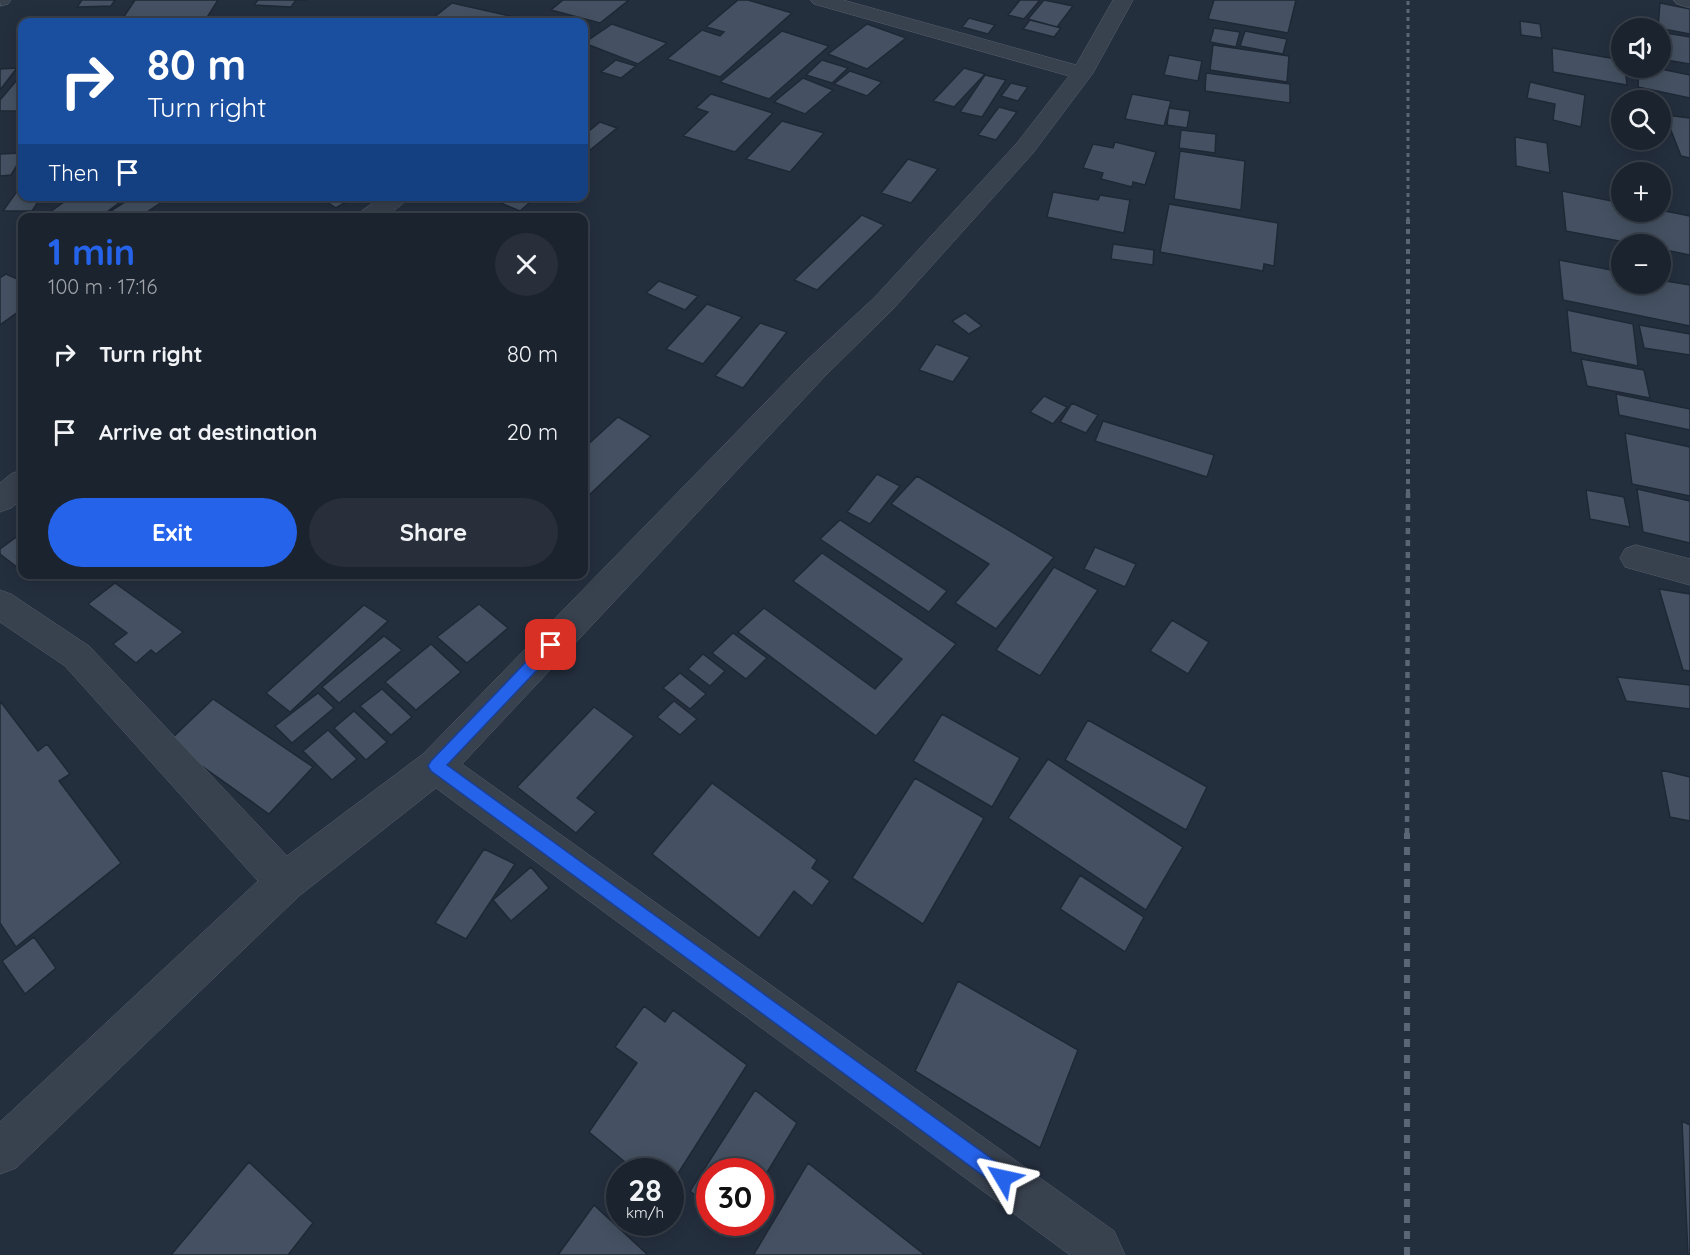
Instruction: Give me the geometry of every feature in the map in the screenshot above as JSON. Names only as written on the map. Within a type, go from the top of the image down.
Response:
[{"type":"street","points":[[821,0],[1082,73]]},
{"type":"street","points":[[0,1152],[285,882],[436,766],[815,369],[884,303],[1025,148],[1082,73],[1123,0]]},
{"type":"street","points":[[1684,0],[1690,2]]},
{"type":"street","points":[[375,213],[393,201]]},
{"type":"street","points":[[0,501],[18,485]]},
{"type":"street","points":[[1636,558],[1690,572]]},
{"type":"street","points":[[0,604],[77,656],[285,882]]},
{"type":"street","points":[[436,766],[1098,1247],[1102,1255]]},
{"type":"building","points":[[82,0],[115,0],[111,6],[77,7]]},
{"type":"building","points":[[135,0],[218,0],[207,18],[123,18]]},
{"type":"building","points":[[258,0],[296,0],[291,7],[254,5]]},
{"type":"building","points":[[563,0],[629,0],[600,23],[551,10]]},
{"type":"building","points":[[738,0],[748,0],[792,13],[720,77],[667,59],[702,30],[720,36],[724,32],[706,27]]},
{"type":"building","points":[[1020,0],[1040,0],[1024,19],[1008,15]]},
{"type":"building","points":[[1044,0],[1073,6],[1057,27],[1028,19]]},
{"type":"building","points":[[1214,0],[1296,0],[1288,33],[1208,19]]},
{"type":"building","points":[[452,3],[514,17],[513,18],[433,18]]},
{"type":"building","points":[[1660,3],[1690,9],[1690,34],[1671,30],[1671,18],[1659,18]]},
{"type":"building","points":[[969,18],[995,25],[988,34],[962,27]]},
{"type":"building","points":[[1030,20],[1061,28],[1054,37],[1023,29]]},
{"type":"building","points":[[1520,21],[1540,24],[1542,38],[1521,35]]},
{"type":"building","points":[[612,24],[667,43],[638,64],[588,45],[588,40]]},
{"type":"building","points":[[867,24],[906,38],[867,69],[828,54]]},
{"type":"building","points":[[1214,28],[1240,32],[1236,47],[1210,42]]},
{"type":"building","points":[[782,31],[829,46],[769,99],[720,82]]},
{"type":"building","points":[[1245,31],[1287,39],[1283,54],[1240,46]]},
{"type":"building","points":[[1671,34],[1690,37],[1690,64],[1671,61]]},
{"type":"building","points":[[1213,45],[1289,56],[1287,82],[1210,70]]},
{"type":"building","points":[[1552,48],[1611,58],[1611,78],[1626,78],[1627,85],[1553,72]]},
{"type":"building","points":[[1169,55],[1202,61],[1198,81],[1164,75]]},
{"type":"building","points":[[616,60],[636,66],[621,78],[601,72]]},
{"type":"building","points":[[822,60],[848,68],[832,83],[806,75]]},
{"type":"building","points":[[17,68],[0,90],[0,69]]},
{"type":"building","points":[[964,68],[985,74],[954,107],[933,101]]},
{"type":"building","points":[[850,71],[882,82],[867,96],[834,84]]},
{"type":"building","points":[[1671,71],[1690,75],[1690,98],[1671,94],[1671,90],[1638,87],[1638,78],[1671,78]]},
{"type":"building","points":[[1206,73],[1290,84],[1290,103],[1205,91]]},
{"type":"building","points":[[985,75],[1006,80],[982,117],[960,112]]},
{"type":"building","points":[[803,78],[833,90],[805,114],[774,102]]},
{"type":"building","points":[[18,79],[18,111],[0,111],[0,100]]},
{"type":"building","points":[[1530,82],[1585,95],[1581,127],[1553,120],[1555,104],[1527,98]]},
{"type":"building","points":[[1011,83],[1028,87],[1018,101],[1001,96]]},
{"type":"building","points":[[711,94],[773,113],[735,152],[683,136],[708,112],[696,108]]},
{"type":"building","points":[[1132,94],[1171,101],[1164,126],[1125,119]]},
{"type":"building","points":[[999,107],[1017,112],[996,140],[978,135]]},
{"type":"building","points":[[1169,108],[1190,111],[1187,128],[1167,125]]},
{"type":"building","points":[[1671,116],[1690,118],[1690,158],[1681,156],[1671,130]]},
{"type":"building","points":[[782,121],[824,133],[790,172],[746,159]]},
{"type":"building","points":[[600,122],[617,128],[588,152],[588,132]]},
{"type":"building","points":[[1181,130],[1216,134],[1215,153],[1179,148]]},
{"type":"building","points":[[1515,137],[1547,143],[1550,173],[1516,166]]},
{"type":"building","points":[[1115,142],[1156,152],[1145,185],[1133,182],[1132,187],[1101,179],[1103,173],[1083,168],[1093,144],[1113,148]]},
{"type":"building","points":[[1180,151],[1245,161],[1241,210],[1174,199]]},
{"type":"building","points":[[18,153],[18,164],[11,175],[0,176],[0,154]]},
{"type":"building","points":[[908,159],[938,169],[911,203],[881,193]]},
{"type":"building","points":[[18,190],[18,201],[39,201],[32,211],[3,211]]},
{"type":"building","points":[[1562,191],[1611,201],[1611,222],[1671,222],[1671,212],[1690,216],[1690,255],[1671,251],[1671,234],[1611,234],[1611,239],[1566,231]]},
{"type":"building","points":[[1053,192],[1098,200],[1100,195],[1130,200],[1124,233],[1047,217]]},
{"type":"building","points":[[65,201],[121,201],[106,213],[49,213]]},
{"type":"building","points":[[126,201],[164,201],[146,213],[108,213]]},
{"type":"building","points":[[326,201],[348,201],[336,208]]},
{"type":"building","points":[[499,201],[531,201],[520,211]]},
{"type":"building","points":[[1169,204],[1278,223],[1274,266],[1264,264],[1263,271],[1160,252]]},
{"type":"building","points":[[862,215],[884,225],[817,290],[794,280]]},
{"type":"building","points":[[1113,244],[1154,250],[1153,265],[1111,259]]},
{"type":"building","points":[[1559,260],[1611,270],[1611,294],[1671,294],[1671,282],[1690,285],[1690,326],[1563,300]]},
{"type":"building","points":[[6,274],[18,279],[18,312],[0,325],[0,278]]},
{"type":"building","points":[[659,281],[698,296],[685,310],[646,293]]},
{"type":"building","points":[[707,304],[742,317],[703,364],[666,349]]},
{"type":"building","points":[[1567,310],[1633,324],[1638,366],[1571,352]]},
{"type":"building","points":[[965,313],[982,326],[969,334],[952,321]]},
{"type":"building","points":[[760,323],[787,332],[743,388],[715,376]]},
{"type":"building","points":[[1639,325],[1690,334],[1690,355],[1644,348]]},
{"type":"building","points":[[936,344],[970,357],[953,382],[919,370]]},
{"type":"building","points":[[1581,359],[1644,370],[1650,398],[1587,386]]},
{"type":"building","points":[[1616,394],[1690,409],[1690,430],[1619,415]]},
{"type":"building","points":[[1044,396],[1067,407],[1053,424],[1030,412]]},
{"type":"building","points":[[1072,403],[1098,415],[1086,433],[1060,422]]},
{"type":"building","points":[[618,417],[651,436],[588,496],[588,444]]},
{"type":"building","points":[[1103,421],[1214,455],[1207,477],[1095,441]]},
{"type":"building","points":[[1625,433],[1690,447],[1690,496],[1632,484]]},
{"type":"building","points":[[877,474],[900,486],[870,524],[847,512]]},
{"type":"building","points":[[917,476],[1054,557],[996,629],[955,603],[989,564],[891,504]]},
{"type":"building","points":[[1637,489],[1690,501],[1690,543],[1643,532]]},
{"type":"building","points":[[1586,490],[1624,497],[1630,527],[1590,519]]},
{"type":"building","points":[[840,520],[947,591],[929,612],[820,539]]},
{"type":"building","points":[[18,536],[18,568],[0,554],[0,549]]},
{"type":"building","points":[[1095,547],[1136,564],[1125,587],[1084,569]]},
{"type":"building","points":[[822,553],[956,644],[876,736],[738,632],[764,608],[875,689],[902,659],[793,581]]},
{"type":"building","points":[[1054,567],[1098,590],[1040,676],[996,650]]},
{"type":"building","points":[[115,583],[183,632],[156,654],[151,650],[136,663],[113,644],[127,633],[88,604]]},
{"type":"building","points":[[1659,589],[1690,594],[1690,671],[1683,670]]},
{"type":"building","points":[[479,604],[508,628],[467,663],[437,637]]},
{"type":"building","points":[[364,605],[388,621],[290,712],[266,693]]},
{"type":"building","points":[[1172,620],[1209,642],[1188,674],[1150,651]]},
{"type":"building","points":[[733,633],[767,658],[746,679],[712,653]]},
{"type":"building","points":[[384,636],[402,650],[339,703],[322,687]]},
{"type":"building","points":[[431,644],[461,672],[416,710],[385,682]]},
{"type":"building","points":[[703,654],[725,671],[710,686],[688,669]]},
{"type":"building","points":[[680,673],[706,694],[690,709],[663,688]]},
{"type":"building","points":[[1617,677],[1690,685],[1690,709],[1626,701]]},
{"type":"building","points":[[382,689],[412,717],[391,735],[360,706]]},
{"type":"building","points":[[318,693],[334,708],[292,743],[275,726]]},
{"type":"building","points":[[213,699],[313,767],[269,814],[168,742]]},
{"type":"building","points":[[0,701],[38,751],[47,744],[70,774],[59,781],[121,863],[16,947],[0,923]]},
{"type":"building","points":[[674,701],[697,719],[680,735],[657,717]]},
{"type":"building","points":[[594,707],[634,736],[577,798],[596,812],[576,833],[517,787]]},
{"type":"building","points":[[354,711],[387,742],[366,760],[334,728]]},
{"type":"building","points":[[942,714],[1020,758],[992,807],[913,761]]},
{"type":"building","points":[[1088,720],[1207,787],[1186,830],[1065,760]]},
{"type":"building","points":[[328,730],[357,759],[332,780],[303,751]]},
{"type":"building","points":[[1048,759],[1183,847],[1146,910],[1008,818]]},
{"type":"building","points":[[1661,770],[1690,777],[1690,821],[1670,817]]},
{"type":"building","points":[[915,778],[984,818],[923,924],[852,878]]},
{"type":"building","points":[[712,783],[817,860],[812,868],[830,881],[812,906],[794,891],[759,938],[652,854]]},
{"type":"building","points":[[484,849],[515,864],[466,939],[435,923]]},
{"type":"building","points":[[531,867],[549,888],[511,921],[493,900]]},
{"type":"building","points":[[1080,875],[1144,917],[1125,952],[1060,909]]},
{"type":"building","points":[[34,937],[56,968],[25,994],[2,961]]},
{"type":"building","points":[[958,981],[1078,1050],[1040,1148],[915,1071]]},
{"type":"building","points":[[644,1006],[665,1022],[673,1010],[747,1065],[684,1164],[684,1158],[620,1158],[589,1132],[637,1063],[615,1047]]},
{"type":"building","points":[[755,1090],[797,1123],[774,1161],[774,1158],[711,1158]]},
{"type":"building","points":[[1682,1121],[1690,1125],[1690,1255],[1688,1255]]},
{"type":"building","points":[[249,1162],[313,1223],[288,1255],[171,1255]]},
{"type":"building","points":[[808,1163],[925,1255],[755,1255],[765,1236],[774,1236],[774,1220]]},
{"type":"building","points":[[696,1182],[696,1196],[690,1191]]},
{"type":"building","points":[[594,1205],[606,1216],[606,1236],[627,1236],[648,1255],[558,1255]]},
{"type":"railway","points":[[1408,0],[1408,493]]},
{"type":"railway","points":[[1407,834],[1408,493]]},
{"type":"railway","points":[[1407,834],[1407,1255]]},
{"type":"route","points":[[551,645],[436,766],[1003,1178]]}]
